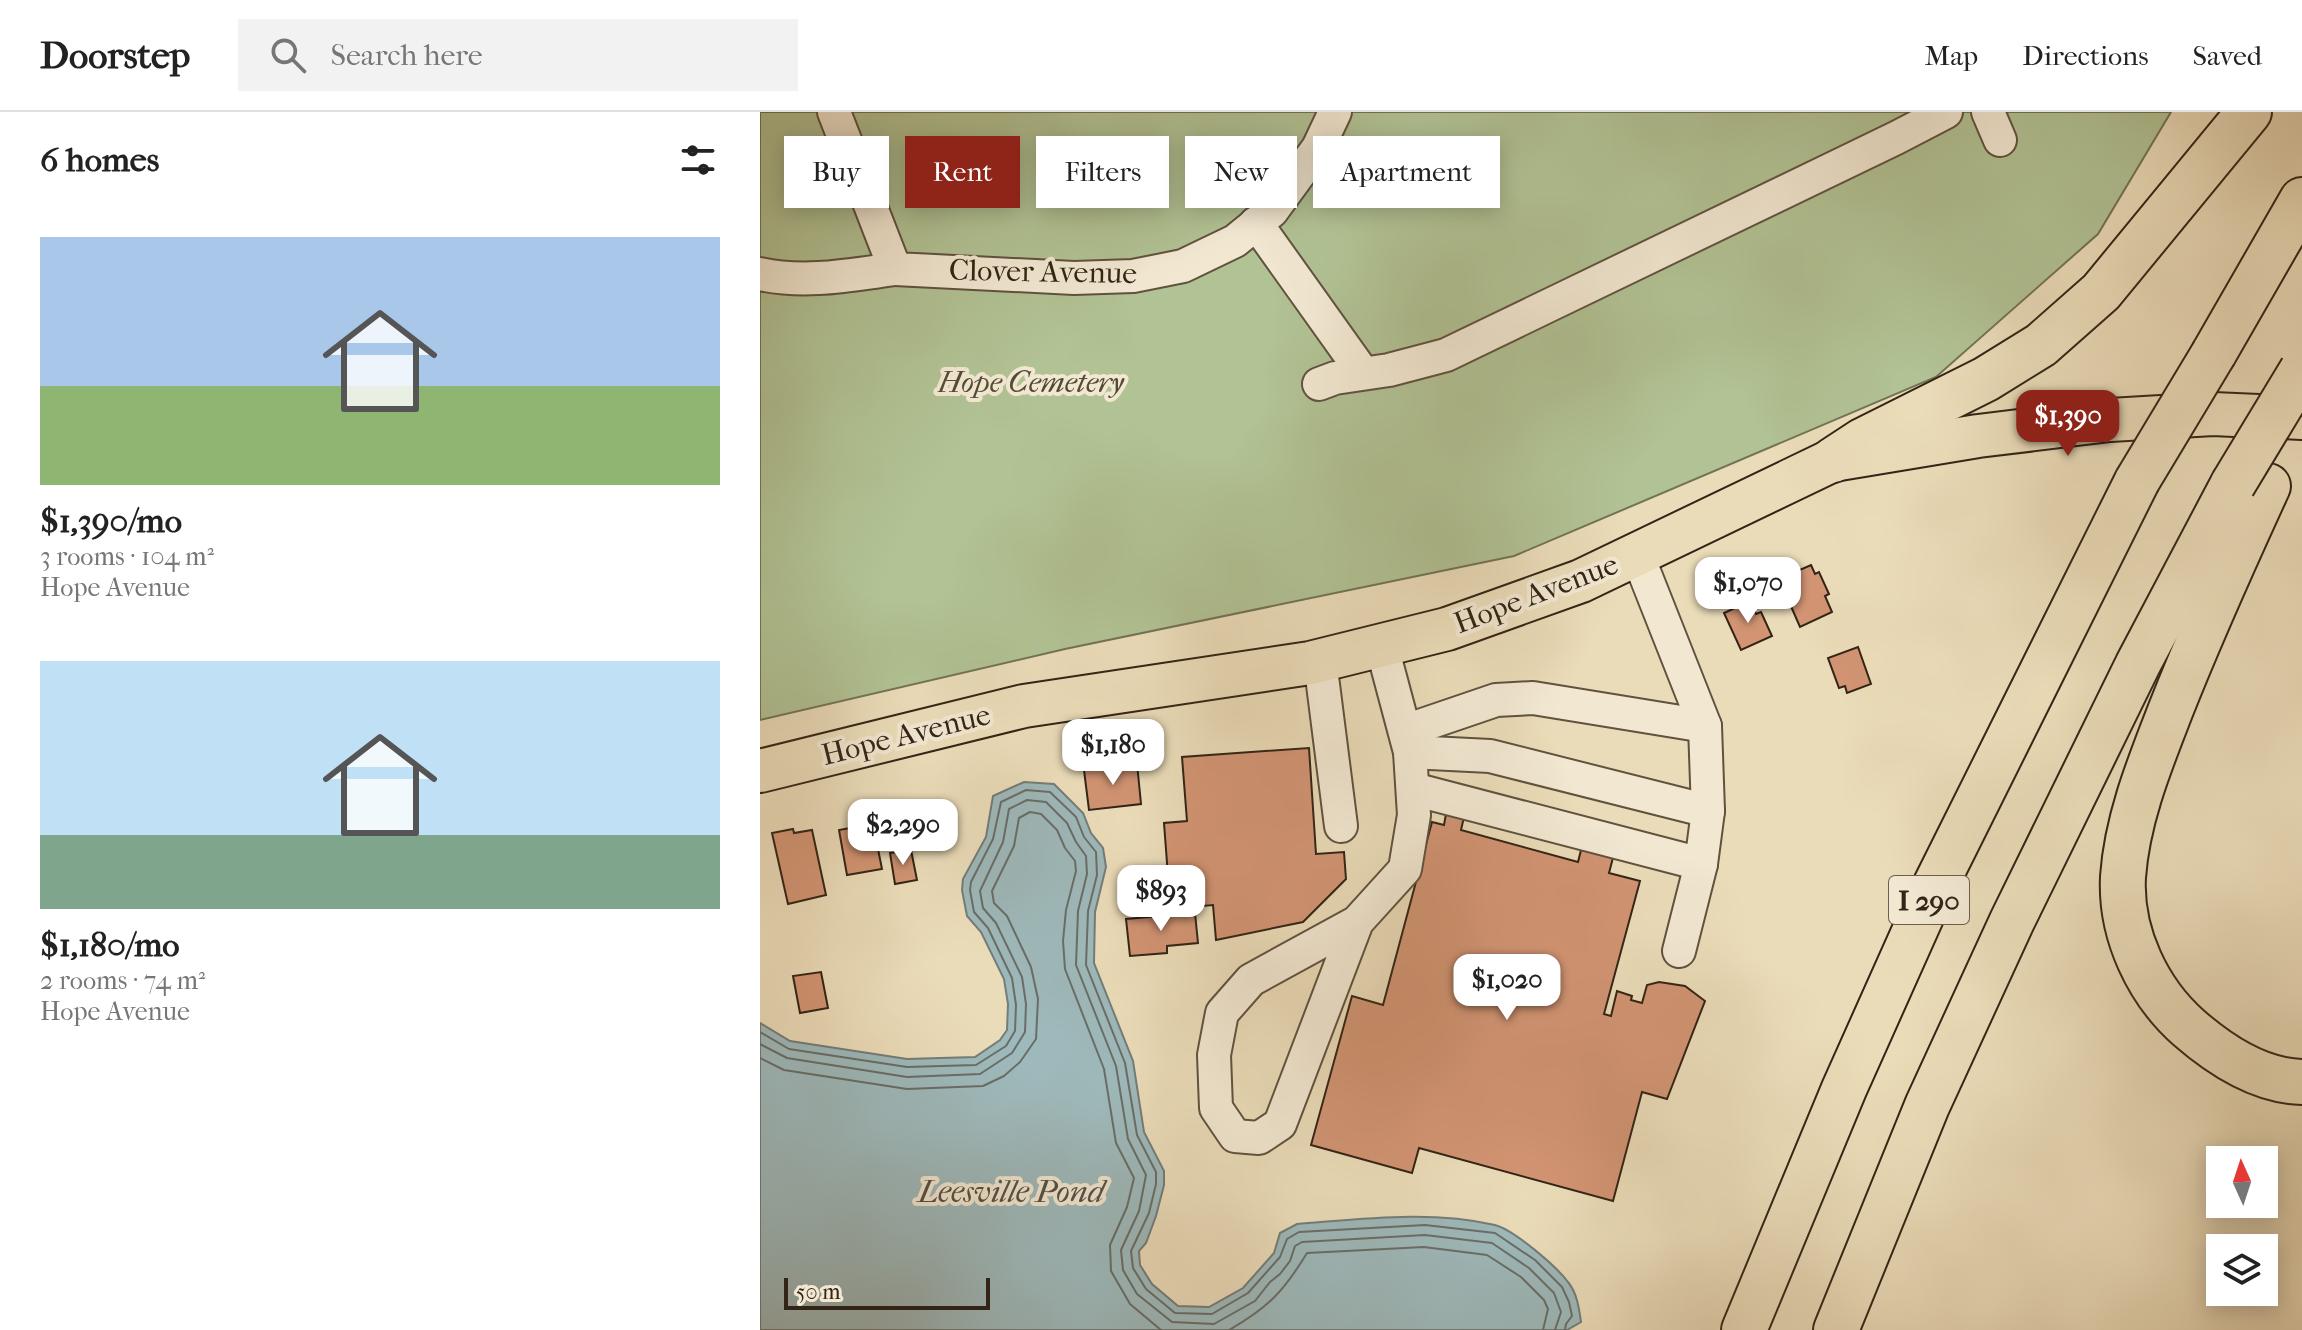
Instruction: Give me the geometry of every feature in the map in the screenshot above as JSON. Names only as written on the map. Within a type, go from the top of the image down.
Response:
[{"type":"highway","points":[[1833,460],[1862,441],[1986,379],[2041,345],[2101,292],[2249,112]]},
{"type":"highway","name":"I 290","points":[[1744,1330],[1832,1118],[1933,890],[2137,481],[2302,200]]},
{"type":"highway","name":"I 290","points":[[1836,1330],[1927,1106],[2012,921],[2138,664],[2250,485],[2302,370]]},
{"type":"highway","points":[[2302,403],[2250,485],[2216,601],[2152,759],[2133,818],[2123,879],[2127,922],[2139,961],[2157,993],[2213,1048],[2226,1056],[2252,1070],[2291,1082],[2302,1082]]},
{"type":"main road","name":"Hope Avenue","points":[[760,771],[1024,706],[1320,661],[1447,629],[1516,606],[1637,554],[1833,460],[1978,436],[2110,420],[2213,414],[2302,418]]},
{"type":"lane","points":[[834,112],[895,269]]},
{"type":"lane","name":"Clover Avenue","points":[[760,274],[779,279],[828,279],[895,269],[1074,278],[1133,276],[1183,266],[1235,241],[1272,211],[1318,148],[1335,112]]},
{"type":"lane","points":[[1319,384],[1446,355],[1946,112]]},
{"type":"lane","points":[[1256,223],[1363,373]]},
{"type":"lane","points":[[1637,554],[1705,726],[1708,811],[1701,864],[1679,951]]},
{"type":"lane","points":[[1357,922],[1280,1124],[1259,1138],[1235,1136],[1216,1108],[1214,1055],[1222,1013],[1251,980],[1357,922],[1405,869],[1414,815],[1413,789],[1408,742],[1382,647]]},
{"type":"lane","points":[[1320,661],[1341,826]]},
{"type":"lane","points":[[1408,742],[1496,700],[1533,698],[1705,726]]},
{"type":"lane","points":[[1408,742],[1490,756],[1708,811]]},
{"type":"lane","points":[[1413,789],[1701,864]]},
{"type":"green space","name":"Hope Cemetery","points":[[760,112],[2171,112],[2098,234],[1936,377],[1514,556],[1065,649],[760,720]]},
{"type":"water","name":"Leesville Pond","points":[[1024,782],[1054,784],[1083,813],[1091,833],[1103,848],[1106,867],[1095,912],[1094,963],[1133,1061],[1144,1132],[1164,1171],[1164,1185],[1156,1216],[1146,1243],[1139,1251],[1140,1265],[1152,1284],[1178,1306],[1209,1307],[1243,1288],[1274,1253],[1280,1233],[1297,1224],[1396,1217],[1471,1220],[1503,1228],[1554,1267],[1571,1286],[1581,1322],[1567,1330],[760,1330],[760,1023],[790,1041],[907,1059],[975,1057],[1000,1040],[1007,1030],[1008,1004],[1004,979],[981,932],[967,916],[963,879],[986,837],[993,796]]},
{"type":"building","points":[[1811,565],[1815,574],[1819,572],[1829,594],[1825,596],[1832,612],[1800,627],[1779,579]]},
{"type":"building","points":[[1750,601],[1756,614],[1761,612],[1772,636],[1741,650],[1724,613]]},
{"type":"building","points":[[1858,647],[1871,684],[1847,693],[1845,686],[1839,688],[1828,658]]},
{"type":"building","points":[[1309,748],[1316,854],[1344,852],[1346,879],[1303,922],[1216,940],[1213,905],[1191,907],[1188,874],[1168,876],[1164,823],[1187,821],[1182,757]]},
{"type":"building","points":[[1137,763],[1141,804],[1089,810],[1084,770]]},
{"type":"building","points":[[1446,814],[1464,817],[1461,830],[1578,862],[1583,842],[1615,850],[1609,873],[1640,881],[1604,1014],[1611,1016],[1617,991],[1642,1003],[1647,985],[1659,982],[1685,986],[1705,1001],[1667,1099],[1642,1092],[1613,1201],[1419,1148],[1412,1173],[1311,1145],[1352,996],[1383,1005],[1432,822],[1444,825]]},
{"type":"building","points":[[873,824],[882,869],[847,875],[839,830]]},
{"type":"building","points":[[793,829],[794,833],[812,830],[826,895],[788,904],[772,833]]},
{"type":"building","points":[[911,850],[917,880],[895,884],[890,853]]},
{"type":"building","points":[[1195,913],[1198,943],[1167,946],[1167,953],[1130,956],[1126,919]]},
{"type":"building","points":[[821,972],[828,1008],[800,1013],[793,976]]}]
